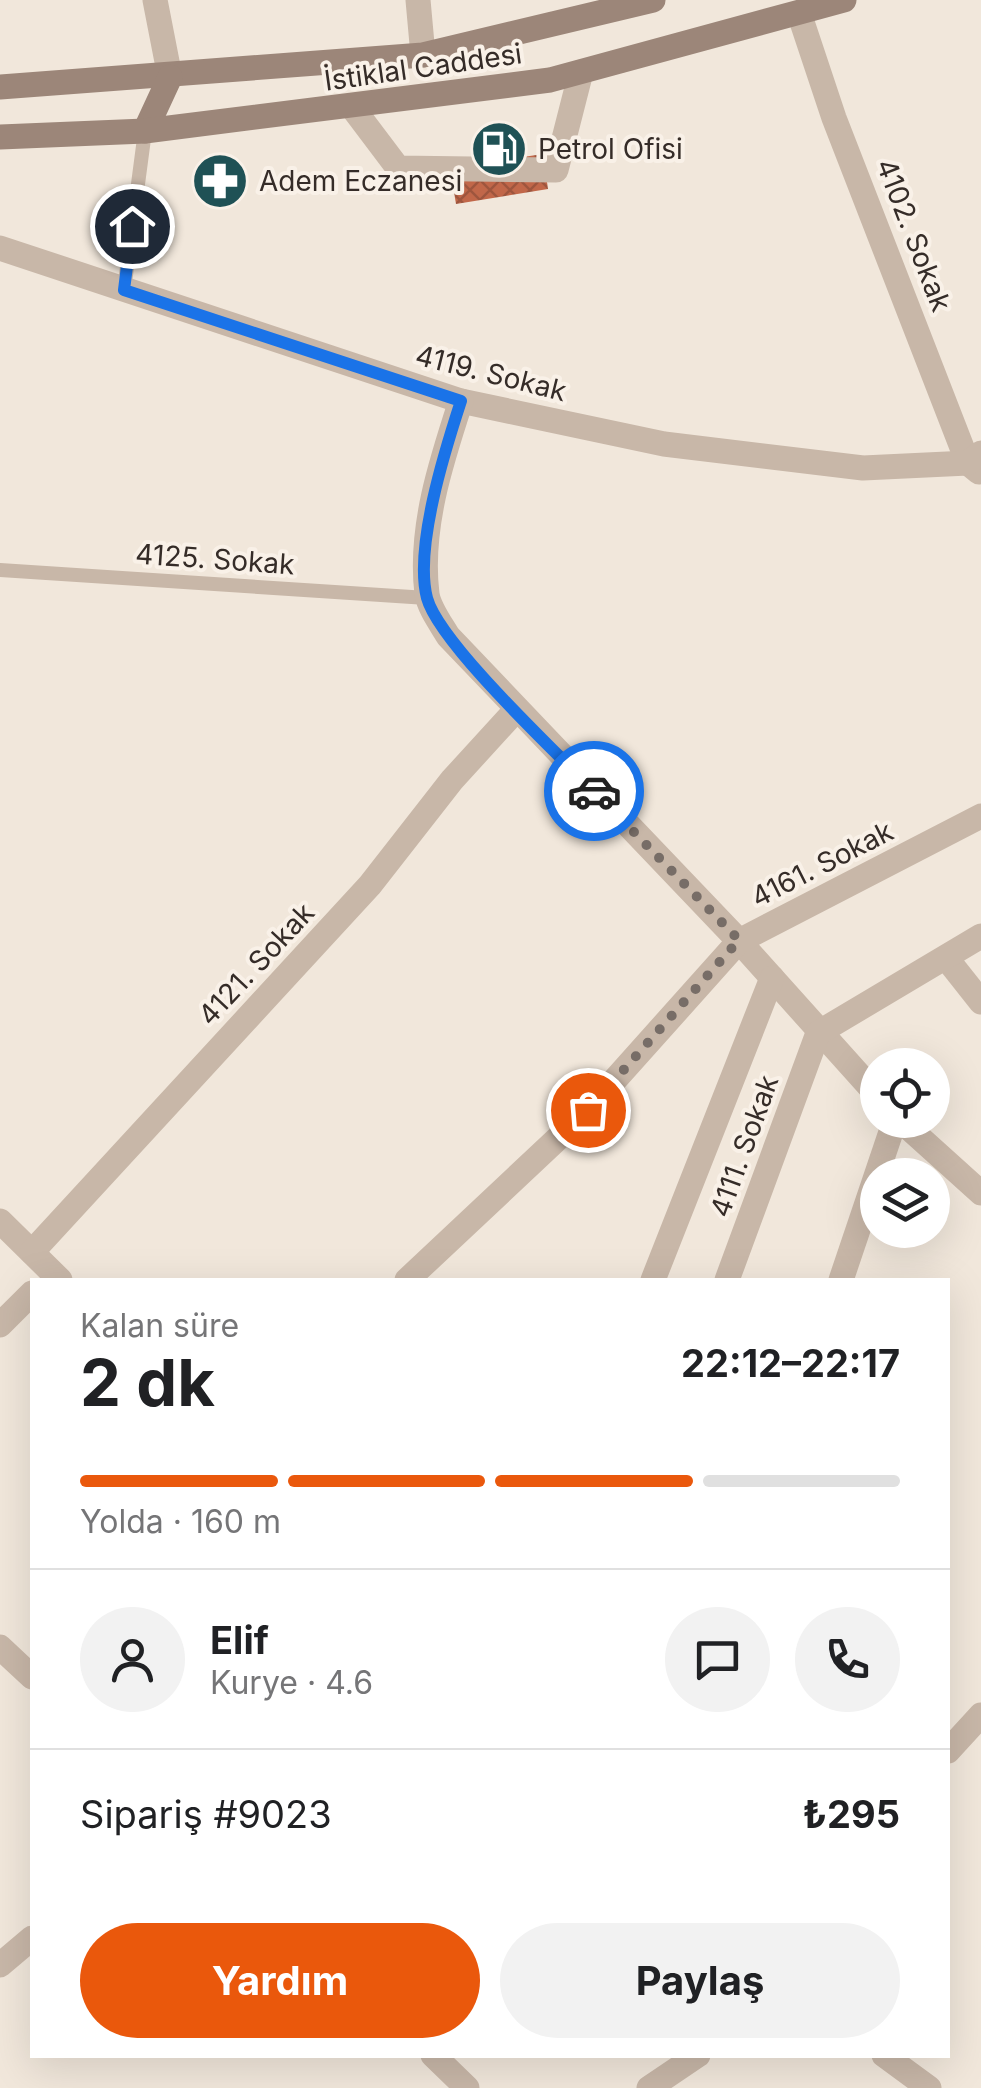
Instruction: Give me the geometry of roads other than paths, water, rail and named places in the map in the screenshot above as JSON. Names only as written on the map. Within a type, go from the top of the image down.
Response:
[{"type":"main road","name":"İstiklal Caddesi","points":[[0,87],[422,55],[653,0]]},
{"type":"main road","name":"İstiklal Caddesi","points":[[0,137],[145,130],[352,107],[580,72],[844,0]]},
{"type":"main road","points":[[145,130],[170,77]]},
{"type":"street","points":[[155,0],[170,77]]},
{"type":"street","points":[[418,0],[422,55]]},
{"type":"street","name":"4102. Sokak","points":[[799,13],[834,118],[977,464]]},
{"type":"street","points":[[352,107],[398,168],[556,170],[580,72]]},
{"type":"street","name":"4119. Sokak","points":[[0,248],[461,401],[704,449],[863,468],[977,464]]},
{"type":"street","points":[[461,401],[436,477],[427,548],[427,598],[448,636],[739,940],[860,1077]]},
{"type":"street","name":"4121. Sokak","points":[[32,1252],[370,885],[452,780],[516,710]]},
{"type":"street","name":"4161. Sokak","points":[[408,1278],[588,1110],[739,940],[981,816]]},
{"type":"street","points":[[818,1032],[981,936]]},
{"type":"street","points":[[947,959],[981,1002]]},
{"type":"street","points":[[655,1278],[772,978]]},
{"type":"street","name":"4111. Sokak","points":[[728,1278],[818,1032]]},
{"type":"street","points":[[842,1278],[892,1138]]},
{"type":"street","points":[[918,1138],[981,1194]]},
{"type":"street","points":[[0,1221],[53,1278]]},
{"type":"street","points":[[0,1325],[30,1296]]},
{"type":"street","points":[[0,1647],[30,1675]]},
{"type":"street","points":[[950,1749],[981,1715]]},
{"type":"street","points":[[0,1965],[30,1940]]},
{"type":"street","points":[[436,2058],[467,2088]]},
{"type":"street","points":[[649,2088],[694,2058]]},
{"type":"street","points":[[888,2058],[930,2088]]},
{"type":"lane","points":[[124,290],[145,130]]},
{"type":"lane","name":"4125. Sokak","points":[[0,570],[427,598]]},
{"type":"place","name":"Petrol Ofisi","points":[[499,149]]},
{"type":"place","name":"Adem Eczanesi","points":[[220,181]]}]
